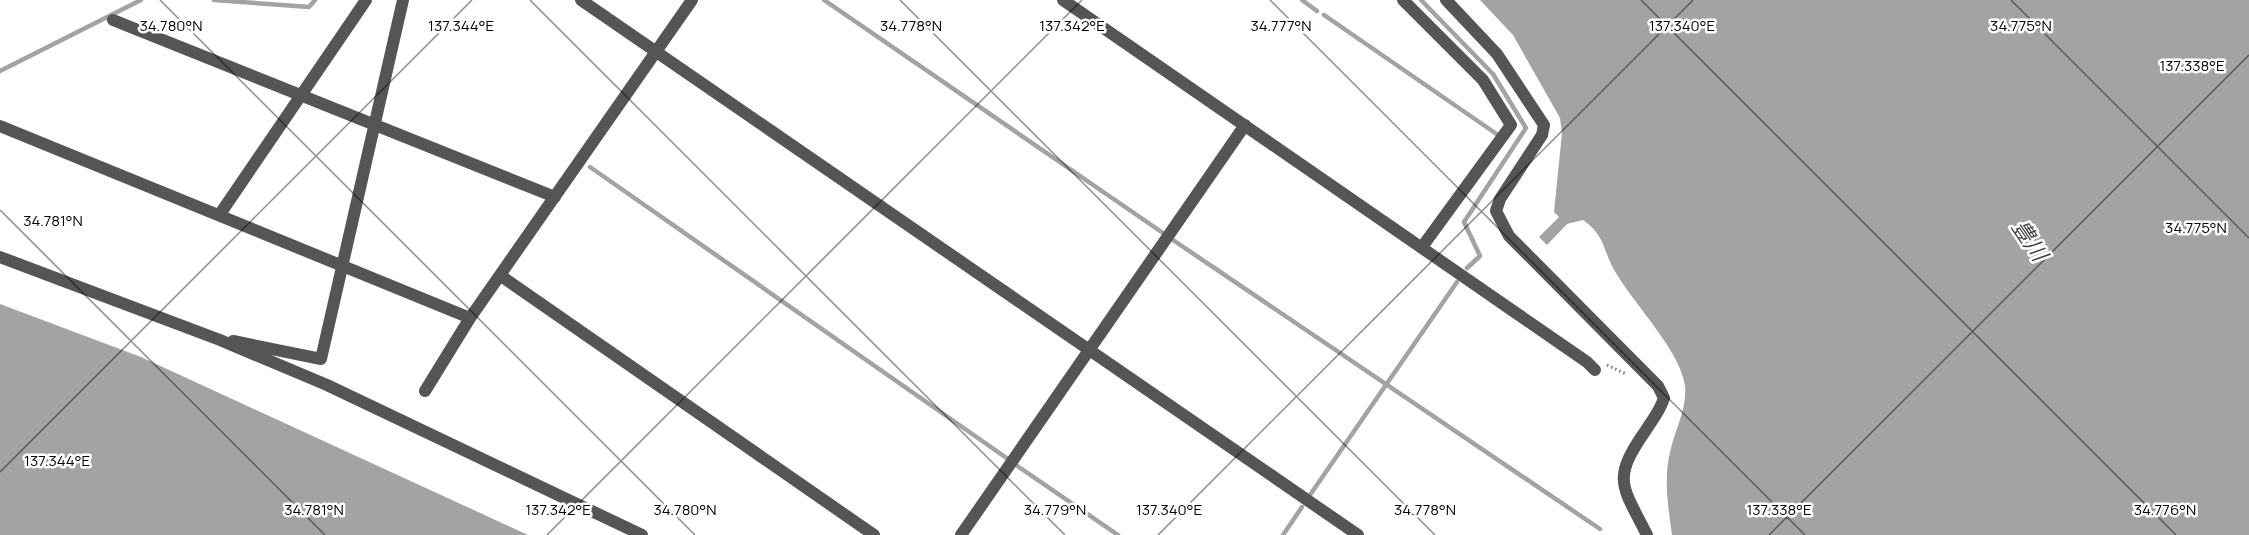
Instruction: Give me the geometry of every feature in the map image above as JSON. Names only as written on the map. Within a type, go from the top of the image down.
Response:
[{"type":"street","points":[[220,214],[366,0]]},
{"type":"street","points":[[220,340],[251,342],[321,359],[403,0]]},
{"type":"street","points":[[581,0],[1358,535]]},
{"type":"street","points":[[425,391],[471,318],[692,0]]},
{"type":"street","points":[[1063,0],[1422,247],[1595,370]]},
{"type":"street","points":[[1403,0],[1483,80],[1511,125],[1422,247]]},
{"type":"street","points":[[1446,0],[1497,54],[1544,125],[1542,135],[1500,199],[1496,211],[1499,222],[1509,236],[1652,380],[1664,398],[1661,410],[1628,456],[1623,482],[1647,535]]},
{"type":"street","points":[[114,20],[555,197]]},
{"type":"street","points":[[962,535],[1245,125]]},
{"type":"street","points":[[0,126],[471,318]]},
{"type":"street","points":[[0,257],[220,340],[327,385],[642,535]]},
{"type":"street","points":[[501,276],[874,535]]},
{"type":"path","points":[[1595,370],[1603,362],[1646,383],[1652,380]]},
{"type":"water","name":"豊川","points":[[1480,0],[2249,0],[2249,535],[1672,535],[1667,470],[1684,402],[1685,386],[1682,373],[1666,343],[1616,273],[1600,238],[1590,226],[1583,220],[1567,224],[1547,245],[1539,237],[1559,217],[1554,212],[1562,133],[1560,118],[1513,35]]},
{"type":"water","points":[[0,304],[141,357],[528,535],[0,535]]},
{"type":"waterway","points":[[0,71],[141,0]]},
{"type":"waterway","points":[[214,0],[309,7],[315,0]]},
{"type":"waterway","points":[[824,0],[1163,233]]},
{"type":"waterway","points":[[1302,0],[1317,11]]},
{"type":"waterway","points":[[1421,0],[1493,74],[1526,128],[1464,222],[1480,256],[1467,268]]},
{"type":"waterway","points":[[1324,15],[1498,135]]},
{"type":"waterway","points":[[590,167],[1008,459]]},
{"type":"waterway","points":[[1173,240],[1600,529]]},
{"type":"waterway","points":[[1310,495],[1457,282]]},
{"type":"waterway","points":[[1016,465],[1118,535]]},
{"type":"waterway","points":[[1283,535],[1302,507]]}]
